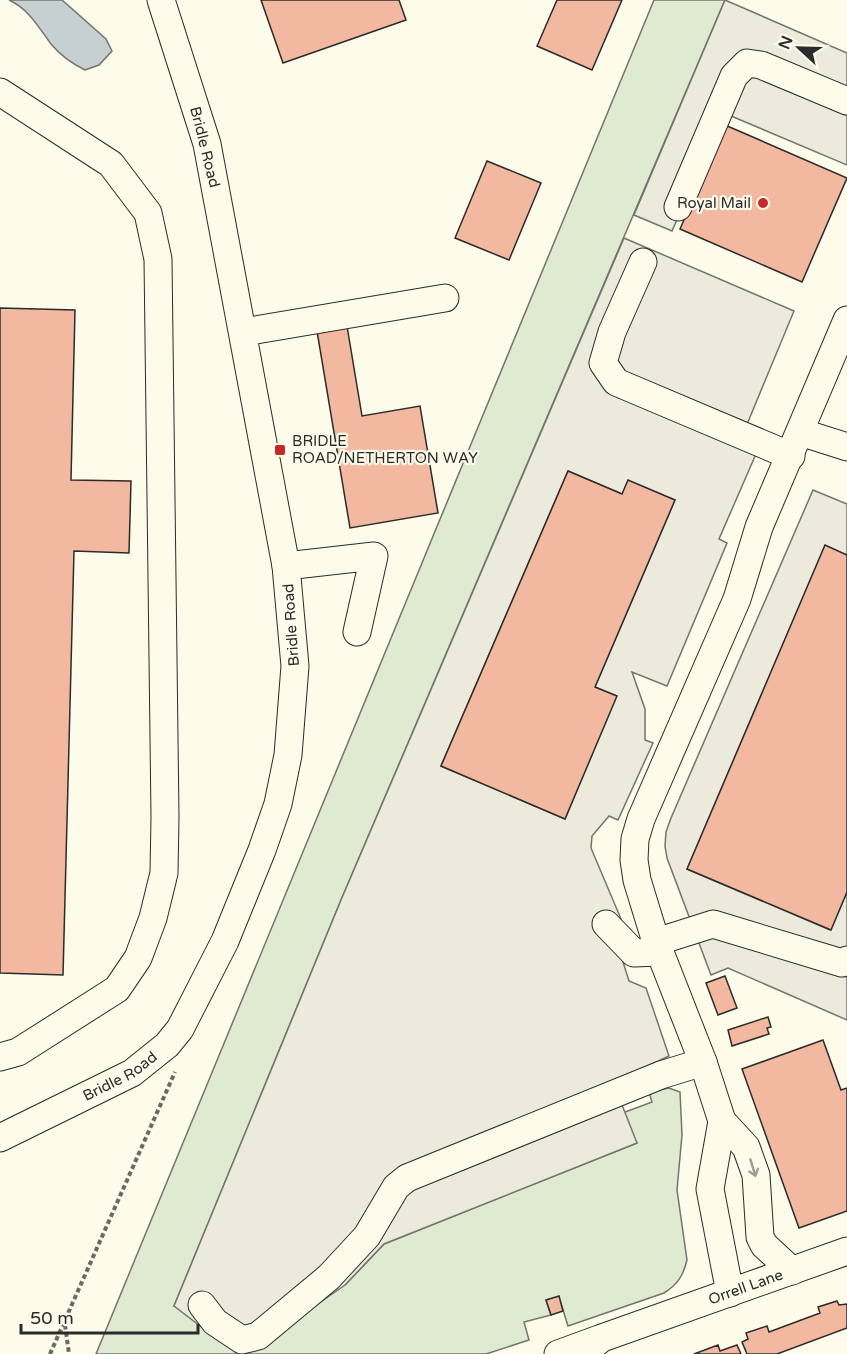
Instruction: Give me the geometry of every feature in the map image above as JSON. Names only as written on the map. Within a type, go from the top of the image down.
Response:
[{"type":"street","name":"Bridle Road","points":[[0,1138],[132,1073],[167,1045],[180,1029],[225,941],[278,804],[288,755],[295,666],[286,566],[207,144],[161,0]]},
{"type":"street","points":[[678,207],[734,76],[747,63],[761,65],[847,101]]},
{"type":"street","points":[[0,1057],[18,1053],[117,989],[138,958],[153,918],[164,873],[165,817],[158,259],[148,213],[111,165],[4,102]]},
{"type":"street","points":[[643,262],[612,332],[603,363],[615,382],[795,444],[847,447]]},
{"type":"street","points":[[244,332],[445,298]]},
{"type":"street","points":[[792,1271],[764,1245],[760,1237],[756,1175],[746,1147],[722,1121],[703,1062],[658,947],[637,880],[634,860],[635,839],[641,819],[736,599],[759,527],[847,320]]},
{"type":"street","points":[[286,566],[374,556],[357,633]]},
{"type":"street","points":[[606,924],[634,953],[658,947],[713,924],[842,963],[847,960]]},
{"type":"street","points":[[202,1305],[215,1322],[242,1340],[258,1336],[337,1269],[367,1236],[396,1187],[407,1178],[661,1075],[703,1062]]},
{"type":"street","points":[[722,1121],[710,1189],[730,1293]]},
{"type":"street","name":"Orrell Lane","points":[[602,1349],[644,1323],[847,1251]]},
{"type":"street","points":[[558,1354],[602,1349]]},
{"type":"path","points":[[50,1354],[183,1054],[180,1029]]},
{"type":"path","points":[[65,1324],[69,1354]]},
{"type":"green space","points":[[654,0],[725,0],[341,900],[174,1306],[345,1285],[384,1244],[637,1143],[609,1118],[652,1102],[649,1092],[669,1088],[680,1092],[682,1135],[677,1190],[687,1260],[684,1271],[676,1283],[664,1293],[568,1326],[559,1297],[546,1300],[551,1315],[524,1322],[529,1340],[486,1354],[96,1354]]},
{"type":"shaded area","points":[[9,0],[62,0],[106,39],[112,51],[99,65],[85,70],[58,52],[28,14]]},
{"type":"shaded area","points":[[725,0],[847,53],[847,165],[724,113],[672,231],[634,215]]},
{"type":"shaded area","points":[[624,238],[794,311],[738,446],[756,454],[719,539],[727,543],[667,686],[632,672],[645,709],[645,740],[653,743],[618,820],[609,816],[592,836],[591,848],[621,919],[618,946],[629,981],[646,988],[669,1056],[613,1082],[637,1143],[384,1244],[345,1285],[269,1338],[212,1335],[174,1306],[341,900]],"holes":[[[568,471],[622,494],[675,500],[595,687],[616,696],[565,819],[441,766]]]},
{"type":"shaded area","points":[[813,490],[847,504],[847,555],[825,546],[687,869],[830,930],[847,892],[847,1020],[728,968],[711,975],[667,858],[665,846],[666,832],[671,818]]},
{"type":"building","points":[[261,0],[399,0],[406,20],[283,63]]},
{"type":"building","points":[[557,0],[622,0],[592,70],[537,46]]},
{"type":"building","name":"Royal Mail","points":[[725,125],[847,178],[802,282],[680,229]]},
{"type":"building","points":[[487,161],[541,183],[509,260],[455,238]]},
{"type":"building","points":[[0,308],[75,310],[71,480],[131,481],[129,553],[74,551],[63,975],[0,973]]},
{"type":"building","points":[[347,326],[362,416],[420,406],[438,513],[350,528],[317,331]]},
{"type":"building","points":[[568,471],[622,494],[628,480],[675,500],[595,687],[617,696],[565,819],[441,766]]},
{"type":"building","points":[[825,545],[847,555],[847,892],[831,930],[687,869]]},
{"type":"building","points":[[725,976],[737,1008],[718,1015],[706,983]]},
{"type":"building","points":[[768,1017],[771,1027],[767,1028],[769,1034],[732,1046],[728,1030]]},
{"type":"building","points":[[823,1040],[841,1090],[847,1088],[847,1211],[799,1228],[742,1069]]},
{"type":"building","points":[[559,1296],[563,1311],[551,1315],[546,1300]]},
{"type":"building","points":[[837,1301],[839,1305],[847,1304],[847,1328],[777,1354],[747,1354],[742,1342],[748,1339],[746,1333],[767,1326],[769,1332],[820,1313],[818,1307]]},
{"type":"building","points":[[718,1345],[720,1351],[737,1345],[741,1354],[694,1354]]},
{"type":"place","name":"Royal Mail","points":[[763,203]]},
{"type":"place","name":"BRIDLE ROAD/NETHERTON WAY","points":[[280,450]]}]
